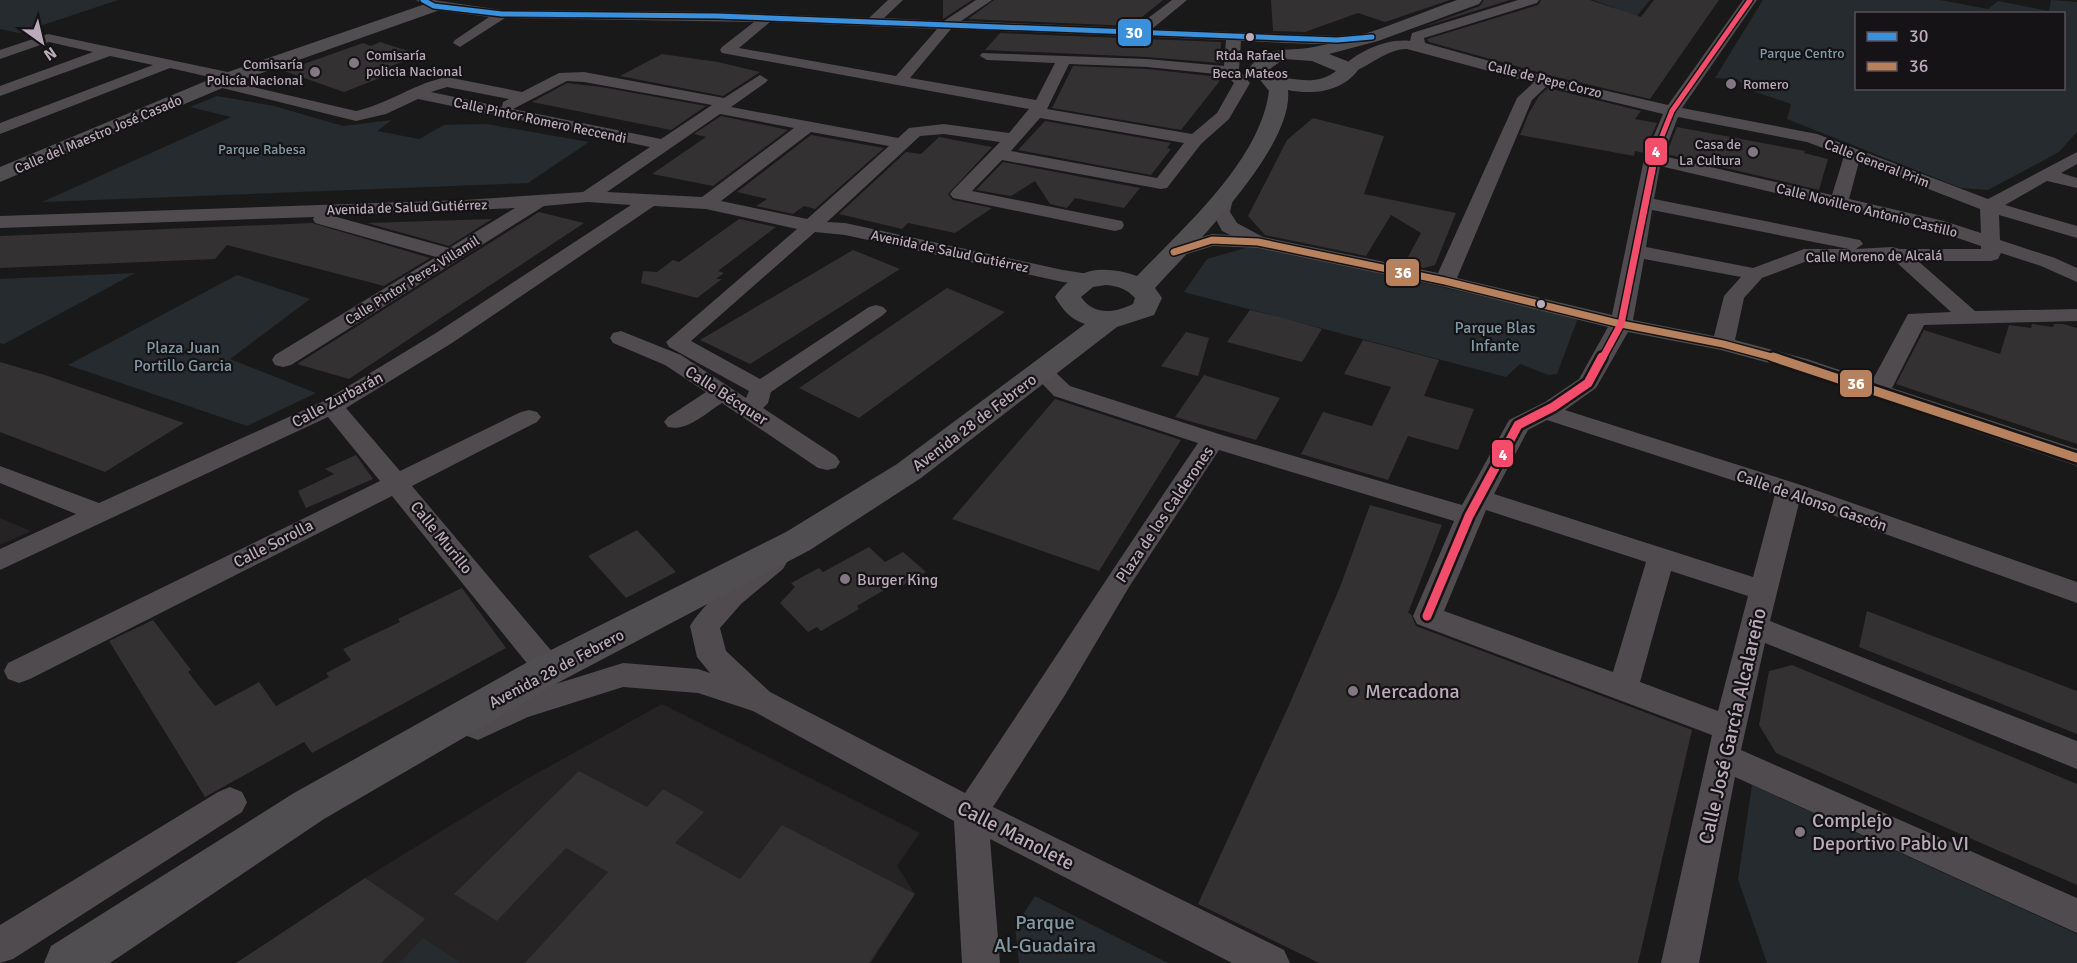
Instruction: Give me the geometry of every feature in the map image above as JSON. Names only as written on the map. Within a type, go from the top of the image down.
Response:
[{"type":"main road","points":[[1141,287],[1225,195],[1259,148],[1276,112],[1279,90],[1260,67],[1274,57],[1285,54],[1304,54],[1372,37],[1472,0]]},
{"type":"main road","name":"Calle del Maestro José Casado","points":[[0,175],[226,80],[428,3]]},
{"type":"main road","points":[[1271,80],[1313,87],[1337,82],[1344,53],[1372,37]]},
{"type":"main road","points":[[1304,54],[1342,65]]},
{"type":"main road","points":[[1276,112],[1313,87]]},
{"type":"main road","points":[[1084,290],[1159,255],[1192,230]]},
{"type":"main road","points":[[1126,279],[1141,287],[1149,298],[1144,309],[1129,317],[1108,320],[1088,317],[1084,290],[1126,279]]},
{"type":"main road","name":"Avenida 28 de Febrero","points":[[1041,371],[1072,327],[1084,290]]},
{"type":"main road","name":"Avenida 28 de Febrero","points":[[68,963],[309,806],[549,669],[798,541],[909,471],[1108,320]]},
{"type":"street","points":[[515,0],[537,15]]},
{"type":"street","points":[[604,0],[628,16]]},
{"type":"street","points":[[691,0],[717,16]]},
{"type":"street","points":[[873,21],[896,0]]},
{"type":"street","points":[[900,81],[949,23],[985,0]]},
{"type":"street","points":[[1140,32],[1180,0]]},
{"type":"street","points":[[1472,0],[1499,10]]},
{"type":"street","points":[[1418,46],[1417,36],[1532,0]]},
{"type":"street","points":[[1746,1],[1672,111],[1653,159],[1621,324],[1588,383],[1518,425],[1473,507],[1427,616],[1623,689],[1726,743],[2077,916]]},
{"type":"street","points":[[428,3],[502,14],[717,16],[763,14],[873,21],[1337,40],[1372,37]]},
{"type":"street","points":[[460,43],[502,14]]},
{"type":"street","points":[[763,14],[727,50],[900,81],[1087,121],[1195,140]]},
{"type":"street","points":[[1234,35],[1285,54]]},
{"type":"street","points":[[1231,71],[1234,35]]},
{"type":"street","points":[[0,55],[48,38],[113,50],[356,116],[380,111],[436,84],[447,82],[524,97]]},
{"type":"street","name":"Calle de Pepe Corzo","points":[[1342,65],[1387,45],[1402,42],[1544,81],[1672,111]]},
{"type":"street","points":[[0,91],[113,50]]},
{"type":"street","points":[[987,56],[1147,63],[1231,71],[1242,83],[1223,116],[1195,140],[1161,184],[998,154]]},
{"type":"street","points":[[1064,59],[1038,109],[1013,139],[959,194],[1115,225]]},
{"type":"street","points":[[0,129],[168,64]]},
{"type":"street","points":[[498,110],[564,76],[584,77],[808,126],[903,144]]},
{"type":"street","points":[[588,197],[760,80]]},
{"type":"street","points":[[1445,281],[1525,98],[1544,81]]},
{"type":"street","name":"Calle Pintor Romero Reccendi","points":[[417,94],[664,145]]},
{"type":"street","name":"Calle General Prim","points":[[1672,111],[1811,138],[1989,206],[2077,232]]},
{"type":"street","points":[[706,203],[808,126]]},
{"type":"street","points":[[761,389],[677,342],[915,132],[944,129],[1013,139]]},
{"type":"street","points":[[1839,202],[1853,154]]},
{"type":"street","points":[[1991,243],[1989,206],[2077,157]]},
{"type":"street","name":"Calle Novillero Antonio Castillo","points":[[1653,159],[1936,225],[2048,262],[2077,276]]},
{"type":"street","points":[[2046,175],[2077,183]]},
{"type":"street","points":[[1225,195],[1221,212],[1229,227],[1258,242]]},
{"type":"street","name":"Avenida de Salud Gutiérrez","points":[[0,222],[464,206],[588,197],[651,199],[706,203],[811,226],[831,236],[1042,283],[1084,290]]},
{"type":"street","name":"Calle Zurbarán","points":[[0,560],[333,406],[444,338],[651,199]]},
{"type":"street","name":"Calle Pintor Perez Villamil","points":[[283,360],[540,201]]},
{"type":"street","points":[[1645,203],[1900,255],[1969,317]]},
{"type":"street","points":[[298,212],[452,255]]},
{"type":"street","points":[[1174,252],[1212,240],[1258,242],[1445,281],[1621,324],[1723,344],[1799,364],[2077,458]]},
{"type":"street","name":"Calle Moreno de Alcalá","points":[[1723,344],[1734,296],[1755,274],[1804,255],[1991,255],[1991,243]]},
{"type":"street","points":[[1635,251],[1755,274]]},
{"type":"street","points":[[754,412],[761,389],[876,311]]},
{"type":"street","points":[[1878,392],[1916,319],[2077,315]]},
{"type":"street","name":"Calle Bécquer","points":[[621,338],[673,360],[827,462]]},
{"type":"street","points":[[1041,371],[1062,391],[1213,440]]},
{"type":"street","points":[[676,422],[723,392]]},
{"type":"street","name":"Calle Murillo","points":[[333,406],[549,669]]},
{"type":"street","name":"Calle de Alonso Gascón","points":[[1544,411],[1789,490],[2077,594]]},
{"type":"street","name":"Calle Sorolla","points":[[19,671],[396,481],[529,417]]},
{"type":"street","name":"Plaza de los Calderones","points":[[971,813],[1054,686],[1119,580],[1213,440],[1661,557],[1764,591]]},
{"type":"street","points":[[0,474],[98,513]]},
{"type":"street","name":"Calle José García Alcalareño","points":[[1680,963],[1726,743],[1789,490]]},
{"type":"street","points":[[764,702],[712,657],[705,626],[731,597],[798,541]]},
{"type":"street","points":[[1623,689],[1661,557]]},
{"type":"street","points":[[1755,627],[2077,755]]},
{"type":"street","points":[[309,806],[518,708],[623,675],[698,681],[764,702]]},
{"type":"street","name":"Calle Manolete","points":[[764,702],[971,813],[1271,963]]},
{"type":"street","points":[[0,946],[230,802]]},
{"type":"street","points":[[971,813],[981,963]]},
{"type":"shaded area","points":[[0,518],[31,531],[0,545]]},
{"type":"shaded area","points":[[662,704],[920,833],[897,866],[915,894],[871,963],[237,963],[365,878],[523,781]]},
{"type":"green space","points":[[0,0],[118,0],[19,33],[0,29]]},
{"type":"green space","points":[[1593,0],[1650,0],[1628,27],[1607,13],[1615,8]]},
{"type":"green space","name":"Parque Centro","points":[[1763,0],[1940,0],[1988,9],[1998,1],[2049,11],[2051,0],[2077,2],[2077,132],[2059,152],[1988,190],[1961,188],[1787,119],[1791,104],[1741,87],[1742,84],[1737,79],[1715,78]]},
{"type":"green space","name":"Parque Rabesa","points":[[217,96],[274,106],[343,126],[392,120],[377,131],[419,139],[444,125],[486,124],[589,142],[528,183],[42,202],[231,117],[190,107]]},
{"type":"green space","name":"Parque Blas Infante","points":[[1256,245],[1578,318],[1557,374],[1548,375],[1520,364],[1506,377],[1184,292],[1207,259]]},
{"type":"green space","points":[[135,273],[4,344],[0,343],[0,279]]},
{"type":"green space","name":"Plaza Juan Portillo Garcia","points":[[237,275],[310,299],[230,359],[316,393],[247,426],[68,365]]},
{"type":"green space","name":"Complejo Deportivo Pablo VI","points":[[1752,785],[2077,934],[2077,963],[1767,963],[1738,879]]},
{"type":"green space","name":"Parque Al-Guadaira","points":[[1035,896],[1168,963],[1019,963],[1015,927]]},
{"type":"green space","points":[[423,938],[461,963],[399,963]]},
{"type":"building","points":[[943,0],[972,0],[943,19]]},
{"type":"building","points":[[994,0],[1163,0],[1131,26],[968,19]]},
{"type":"building","points":[[1271,0],[1450,0],[1385,22],[1358,13],[1305,32],[1273,31]]},
{"type":"building","points":[[1484,0],[1510,0],[1420,28],[1480,6]]},
{"type":"building","points":[[1541,0],[1590,0],[1641,17],[1654,0],[1719,0],[1650,99],[1552,76],[1429,42],[1427,39],[1538,5]]},
{"type":"building","points":[[1000,33],[1221,42],[1220,63],[1147,57],[985,50]]},
{"type":"building","name":"Comisaría policia Nacional","points":[[380,42],[421,55],[378,71],[390,74],[344,92],[284,71],[363,43],[371,46]]},
{"type":"building","points":[[662,54],[718,62],[760,72],[723,96],[620,76]]},
{"type":"building","points":[[1073,66],[1147,69],[1219,77],[1219,82],[1181,130],[1052,108]]},
{"type":"building","points":[[567,83],[706,106],[671,130],[532,102]]},
{"type":"building","points":[[1548,88],[1641,111],[1635,119],[1657,123],[1644,153],[1635,151],[1634,156],[1520,135],[1539,96]]},
{"type":"building","points":[[721,116],[788,130],[713,186],[652,174],[706,137],[694,134]]},
{"type":"building","points":[[1313,118],[1384,136],[1364,194],[1456,213],[1435,265],[1424,268],[1404,264],[1421,233],[1391,215],[1366,256],[1265,235],[1248,216],[1287,140]]},
{"type":"building","points":[[1045,121],[1171,143],[1167,148],[1171,149],[1151,175],[1018,150]]},
{"type":"building","name":"Casa de La Cultura","points":[[1677,127],[1805,151],[1804,153],[1828,159],[1819,190],[1666,154]]},
{"type":"building","points":[[811,135],[884,148],[815,209],[804,206],[793,214],[756,206],[767,199],[737,192]]},
{"type":"building","points":[[939,137],[992,147],[948,194],[953,200],[992,208],[955,233],[908,223],[902,229],[839,214],[906,152],[921,154]]},
{"type":"building","points":[[1003,162],[1140,188],[1124,208],[1075,198],[1067,208],[1050,204],[1035,181],[1011,196],[976,190]]},
{"type":"building","points":[[539,212],[584,223],[349,379],[297,364]]},
{"type":"building","points":[[492,219],[449,246],[367,223]]},
{"type":"building","points":[[739,219],[776,227],[718,271],[724,273],[716,279],[722,279],[697,298],[641,283],[643,271],[657,272],[673,260],[679,262]]},
{"type":"building","points":[[312,223],[430,258],[384,286],[227,245],[215,259],[0,268],[0,236]]},
{"type":"building","points":[[853,250],[900,269],[750,364],[700,340]]},
{"type":"building","points":[[947,288],[1005,312],[859,418],[799,388]]},
{"type":"building","points":[[1250,310],[1322,329],[1302,362],[1227,342]]},
{"type":"building","points":[[2032,324],[2053,327],[2054,324],[2063,324],[2077,328],[2077,444],[1896,384],[1924,330],[2000,354],[2009,325],[2031,328]]},
{"type":"building","points":[[1186,332],[1209,338],[1198,376],[1161,366]]},
{"type":"building","points":[[1363,340],[1439,360],[1424,396],[1474,409],[1458,450],[1408,436],[1388,480],[1301,454],[1323,412],[1372,426],[1391,387],[1344,374]]},
{"type":"building","points":[[0,362],[45,375],[184,423],[105,472],[0,432]]},
{"type":"building","points":[[1204,375],[1280,398],[1256,440],[1175,417]]},
{"type":"building","points":[[1055,399],[1181,440],[1099,571],[952,519]]},
{"type":"building","points":[[356,455],[373,479],[306,508],[298,491],[334,474],[325,469]]},
{"type":"building","points":[[1370,505],[1442,525],[1408,613],[1411,614],[1416,626],[1692,730],[1638,963],[1319,963],[1198,904],[1290,703],[1340,587]]},
{"type":"building","points":[[637,530],[676,572],[626,598],[588,556]]},
{"type":"building","points":[[869,547],[885,562],[903,552],[926,572],[900,587],[896,583],[857,606],[859,609],[821,631],[817,627],[808,632],[780,603],[795,587],[791,583],[819,568],[823,572]]},
{"type":"building","points":[[462,588],[506,648],[312,753],[304,742],[205,797],[109,641],[153,620],[191,670],[188,672],[215,706],[259,682],[276,706],[329,677],[326,673],[351,660],[343,649],[400,622],[398,619]]},
{"type":"building","points":[[1867,611],[2077,691],[2077,734],[1859,647]]},
{"type":"building","points":[[1792,665],[2077,784],[2077,885],[1776,753],[1759,725],[1769,671]]},
{"type":"building","points":[[579,771],[647,807],[663,789],[704,812],[675,843],[740,879],[782,825],[915,894],[869,963],[525,963],[608,872],[566,848],[497,921],[454,894]]},
{"type":"building","points":[[365,878],[425,919],[381,963],[236,963]]},
{"type":"transit line","name":"30","points":[[423,0],[434,6],[502,14],[717,16],[1337,40],[1372,37]]},
{"type":"transit line","name":"4","points":[[1427,616],[1469,516],[1518,425],[1553,407],[1588,383],[1621,324],[1653,159],[1672,111],[1750,0]]},
{"type":"transit line","name":"36","points":[[1174,252],[1212,240],[1258,242],[1445,281],[1621,324],[1723,344],[1799,364],[2077,458]]},
{"type":"place","name":"Rtda Rafael Beca Mateos","points":[[1250,37]]},
{"type":"place","name":"Comisaría policia Nacional","points":[[354,63]]},
{"type":"place","name":"Comisaría Policía Nacional","points":[[315,72]]},
{"type":"place","name":"Romero","points":[[1731,84]]},
{"type":"place","name":"Casa de La Cultura","points":[[1753,152]]},
{"type":"place","name":"Burger King","points":[[845,579]]},
{"type":"place","name":"Mercadona","points":[[1353,691]]},
{"type":"place","name":"Complejo Deportivo Pablo VI","points":[[1800,832]]}]
